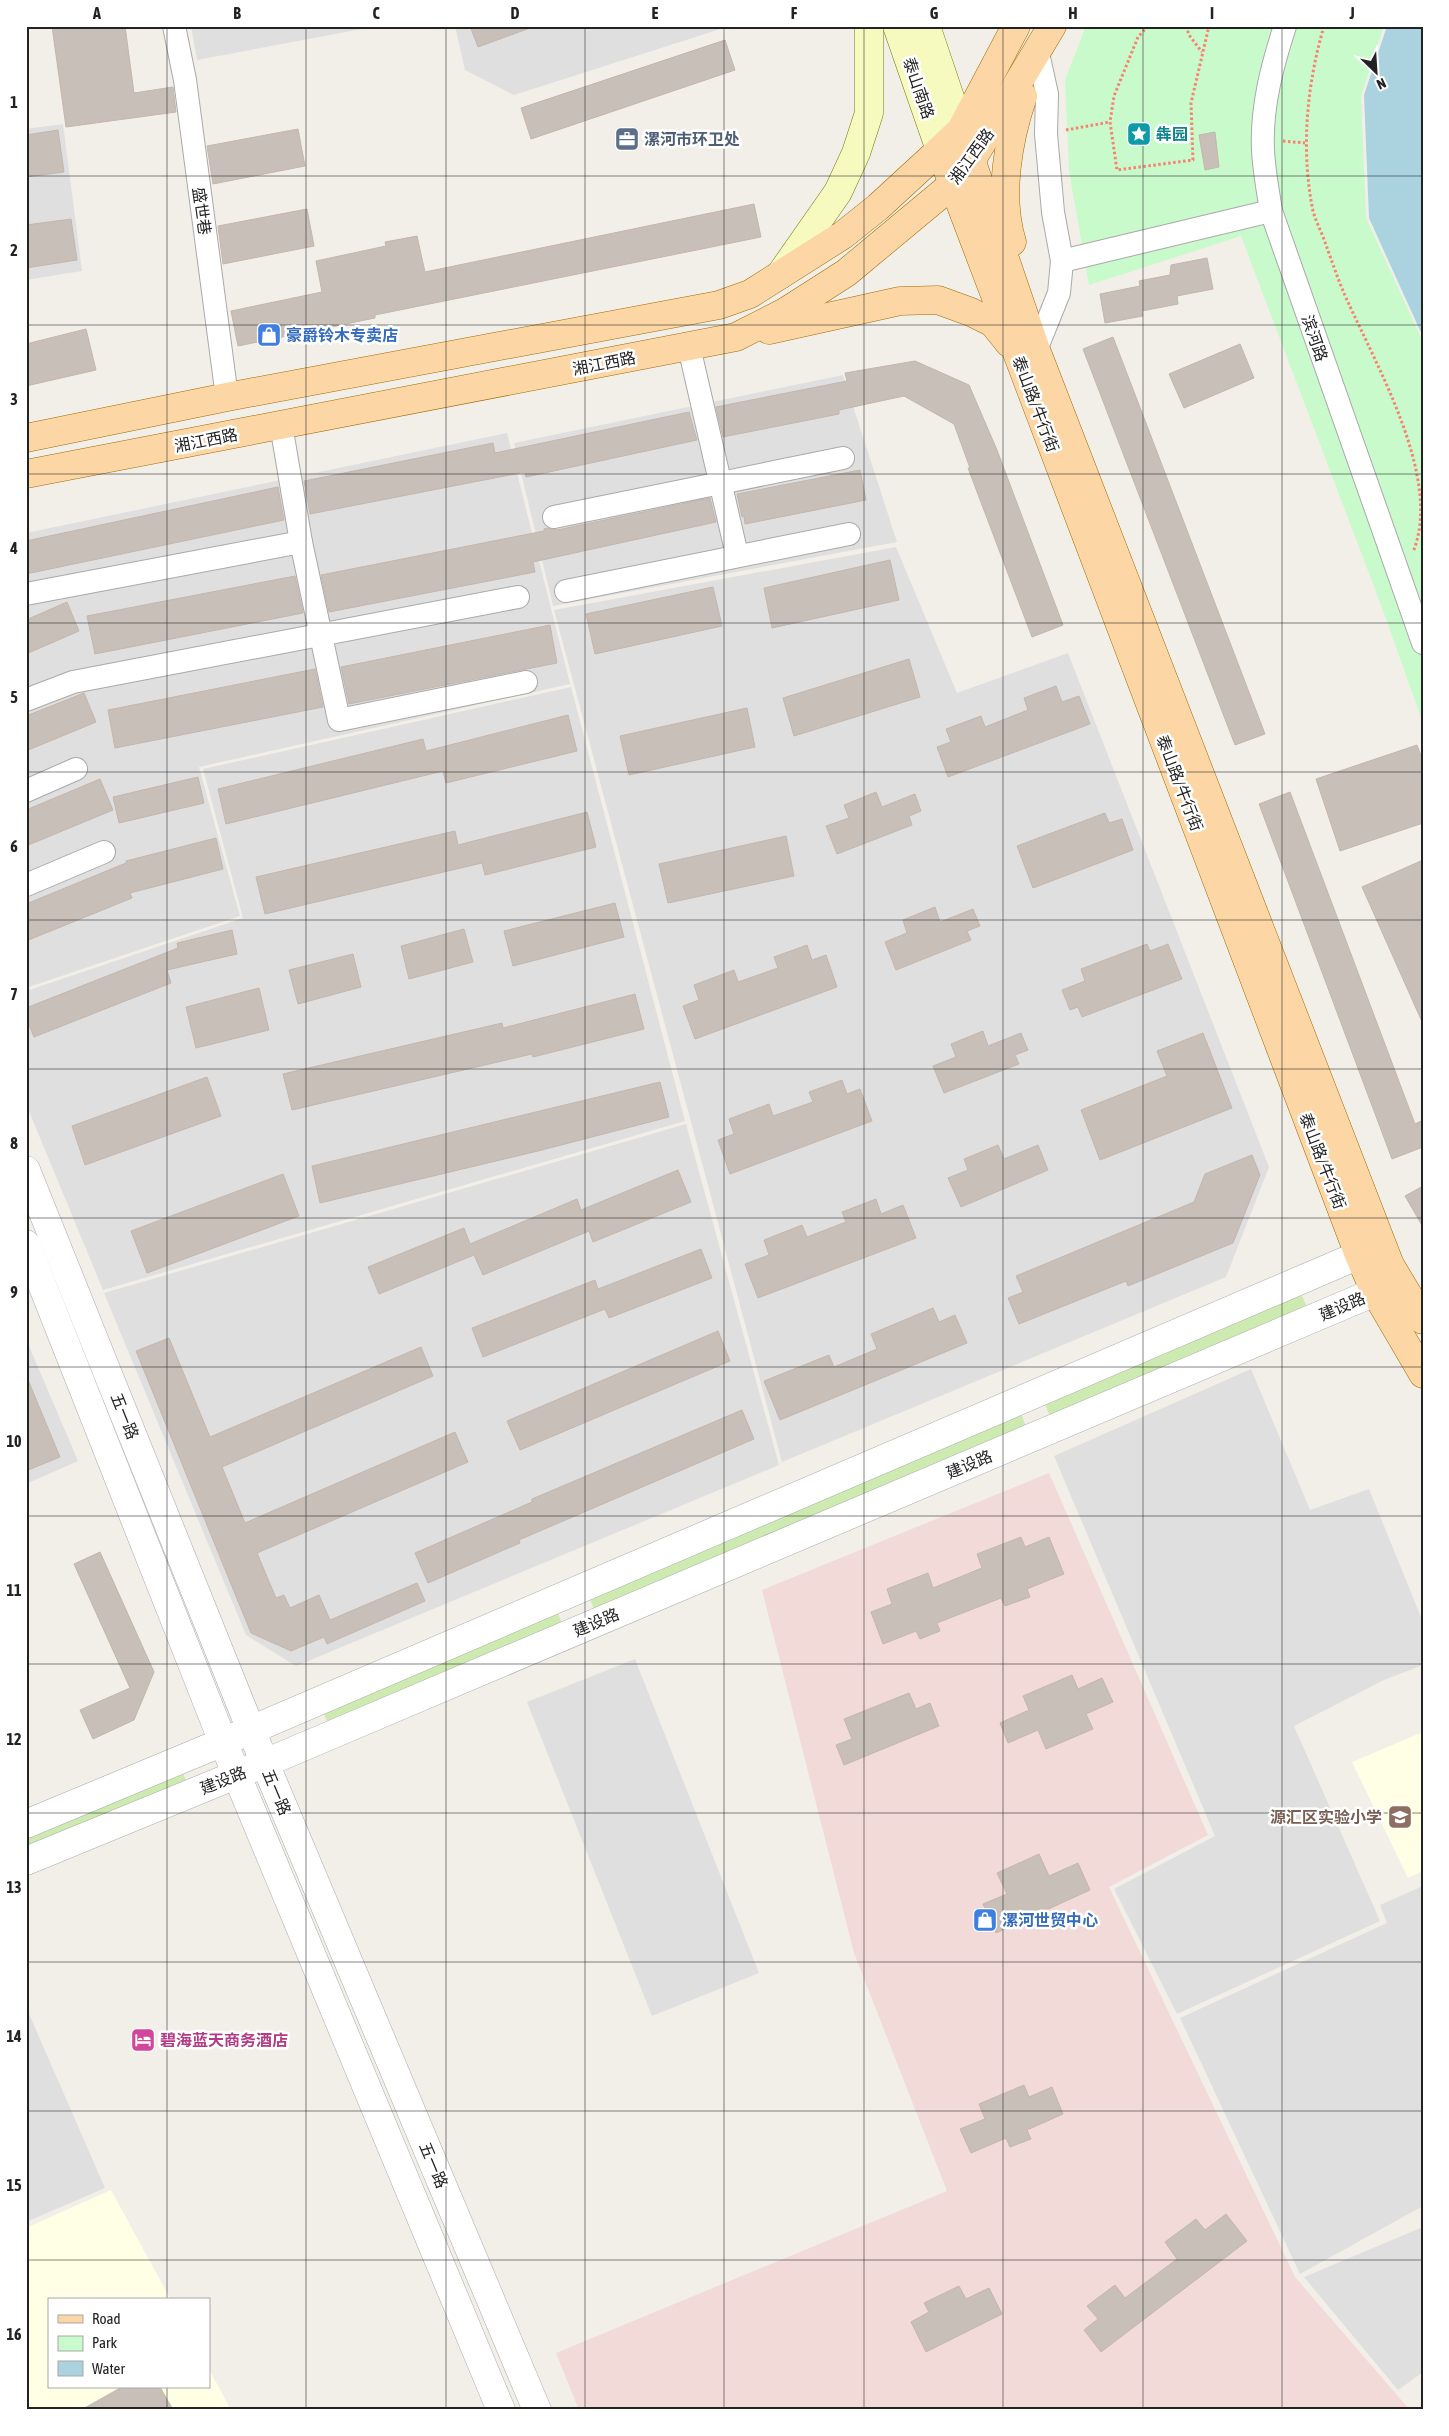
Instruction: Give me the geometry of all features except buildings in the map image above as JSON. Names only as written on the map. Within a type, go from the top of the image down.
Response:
[{"type":"main road","points":[[779,276],[838,192],[856,154],[869,112],[870,26]]},
{"type":"main road","name":"泰山南路","points":[[898,26],[940,150]]},
{"type":"main road","name":"泰山南路","points":[[926,26],[961,130]]},
{"type":"main road","name":"湘江西路","points":[[26,438],[227,397],[719,304],[750,294],[843,235],[878,207],[961,130],[1016,26]]},
{"type":"main road","name":"湘江西路","points":[[26,474],[736,337],[785,312],[846,273],[953,184],[971,161],[1038,53],[1052,26]]},
{"type":"main road","points":[[1027,353],[1032,308],[1007,226],[1006,182],[1013,127],[1038,53]]},
{"type":"main road","name":"泰山路/牛行街","points":[[961,130],[1027,353],[1359,1255],[1375,1292],[1423,1374]]},
{"type":"main road","name":"泰山路/牛行街","points":[[940,150],[1027,353],[1390,1265],[1423,1320]]},
{"type":"main road","points":[[736,337],[900,301],[938,300],[971,312],[993,323],[1027,353]]},
{"type":"street","name":"盛世巷","points":[[174,26],[184,80],[227,397]]},
{"type":"street","name":"滨河路","points":[[1285,26],[1268,79],[1262,150],[1271,211],[1423,643]]},
{"type":"street","points":[[1027,353],[1058,293],[1062,261],[1053,212],[1046,134],[1048,94],[1038,53]]},
{"type":"street","points":[[1062,261],[1271,211]]},
{"type":"street","points":[[689,347],[737,555]]},
{"type":"street","points":[[281,425],[301,542],[339,720],[526,682]]},
{"type":"street","points":[[554,517],[843,458]]},
{"type":"street","points":[[566,591],[737,555],[849,534]]},
{"type":"street","points":[[26,594],[301,542]]},
{"type":"street","points":[[26,700],[73,682],[518,597]]},
{"type":"street","points":[[26,790],[76,769]]},
{"type":"street","points":[[26,885],[104,852]]},
{"type":"street","name":"五一路","points":[[26,1170],[34,1209],[537,2410]]},
{"type":"street","name":"五一路","points":[[26,1244],[222,1742],[501,2410]]},
{"type":"street","points":[[26,1824],[251,1730],[1359,1255],[1390,1265]]},
{"type":"street","name":"建设路","points":[[26,1861],[265,1763],[1375,1292],[1390,1265]]},
{"type":"street","points":[[1027,1398],[1043,1432]]},
{"type":"street","points":[[569,1594],[584,1627]]},
{"type":"path","points":[[1148,26],[1138,37],[1114,96],[1110,122],[1117,170],[1193,160],[1191,103],[1209,26]]},
{"type":"path","points":[[1186,26],[1189,35],[1202,52]]},
{"type":"path","points":[[1324,26],[1319,44],[1305,133],[1312,207],[1347,300],[1400,414],[1415,469],[1420,511],[1416,545],[1410,560],[1397,570]]},
{"type":"path","points":[[1046,134],[1110,122]]},
{"type":"shaded area","points":[[191,26],[378,26],[197,60]]},
{"type":"shaded area","points":[[455,26],[730,26],[514,95],[465,70]]},
{"type":"shaded area","points":[[63,124],[82,271],[26,280],[26,129]]},
{"type":"shaded area","points":[[843,375],[897,542],[553,606],[514,443]]},
{"type":"shaded area","points":[[507,433],[570,684],[199,767],[240,916],[26,988],[26,533]]},
{"type":"shaded area","points":[[896,547],[957,693],[1068,653],[1269,1167],[1226,1277],[782,1462],[554,610]]},
{"type":"shaded area","points":[[571,687],[685,1121],[103,1290],[26,1104],[26,991],[243,918],[203,769]]},
{"type":"shaded area","points":[[686,1124],[779,1465],[296,1666],[246,1635],[104,1293]]},
{"type":"shaded area","points":[[26,1339],[78,1461],[26,1484]]},
{"type":"shaded area","points":[[1251,1369],[1310,1510],[1369,1489],[1423,1622],[1423,1665],[1384,1680],[1294,1726],[1380,1921],[1177,2014],[1114,1889],[1215,1836],[1054,1456]]},
{"type":"shaded area","name":"漯河世贸中心","points":[[1049,1473],[1208,1835],[1109,1887],[1295,2277],[1410,2410],[579,2410],[556,2353],[947,2191],[854,1953],[762,1590]]},
{"type":"shaded area","points":[[635,1659],[759,1973],[652,2016],[527,1702]]},
{"type":"shaded area","name":"源汇区实验小学","points":[[1423,1732],[1423,1871],[1408,1878],[1352,1762]]},
{"type":"shaded area","points":[[1423,1886],[1423,2206],[1300,2274],[1180,2018],[1387,1923],[1380,1905]]},
{"type":"shaded area","points":[[26,2007],[105,2188],[26,2222]]},
{"type":"shaded area","points":[[111,2190],[170,2298],[48,2298],[48,2388],[210,2388],[210,2371],[231,2410],[26,2410],[26,2228]]},
{"type":"shaded area","points":[[1423,2227],[1423,2372],[1398,2390],[1304,2277]]},
{"type":"green space","points":[[1086,26],[1384,26],[1361,96],[1366,218],[1423,342],[1423,723],[1381,605],[1241,236],[1089,285],[1069,171],[1065,80]]},
{"type":"green space","points":[[1301,1294],[1307,1307],[1050,1416],[1044,1402]]},
{"type":"green space","points":[[1021,1413],[1026,1427],[594,1609],[588,1595]]},
{"type":"green space","points":[[556,1609],[562,1623],[328,1723],[322,1710]]},
{"type":"green space","points":[[182,1771],[187,1783],[26,1849],[26,1834]]},
{"type":"water","points":[[1387,26],[1423,26],[1423,337],[1369,218],[1364,95]]},
{"type":"place","name":"犇园","points":[[1139,134]]},
{"type":"place","name":"漯河市环卫处","points":[[627,139]]},
{"type":"place","name":"豪爵铃木专卖店","points":[[269,335]]},
{"type":"place","name":"源汇区实验小学","points":[[1400,1817]]},
{"type":"place","name":"漯河世贸中心","points":[[985,1920]]},
{"type":"place","name":"碧海蓝天商务酒店","points":[[143,2040]]}]
